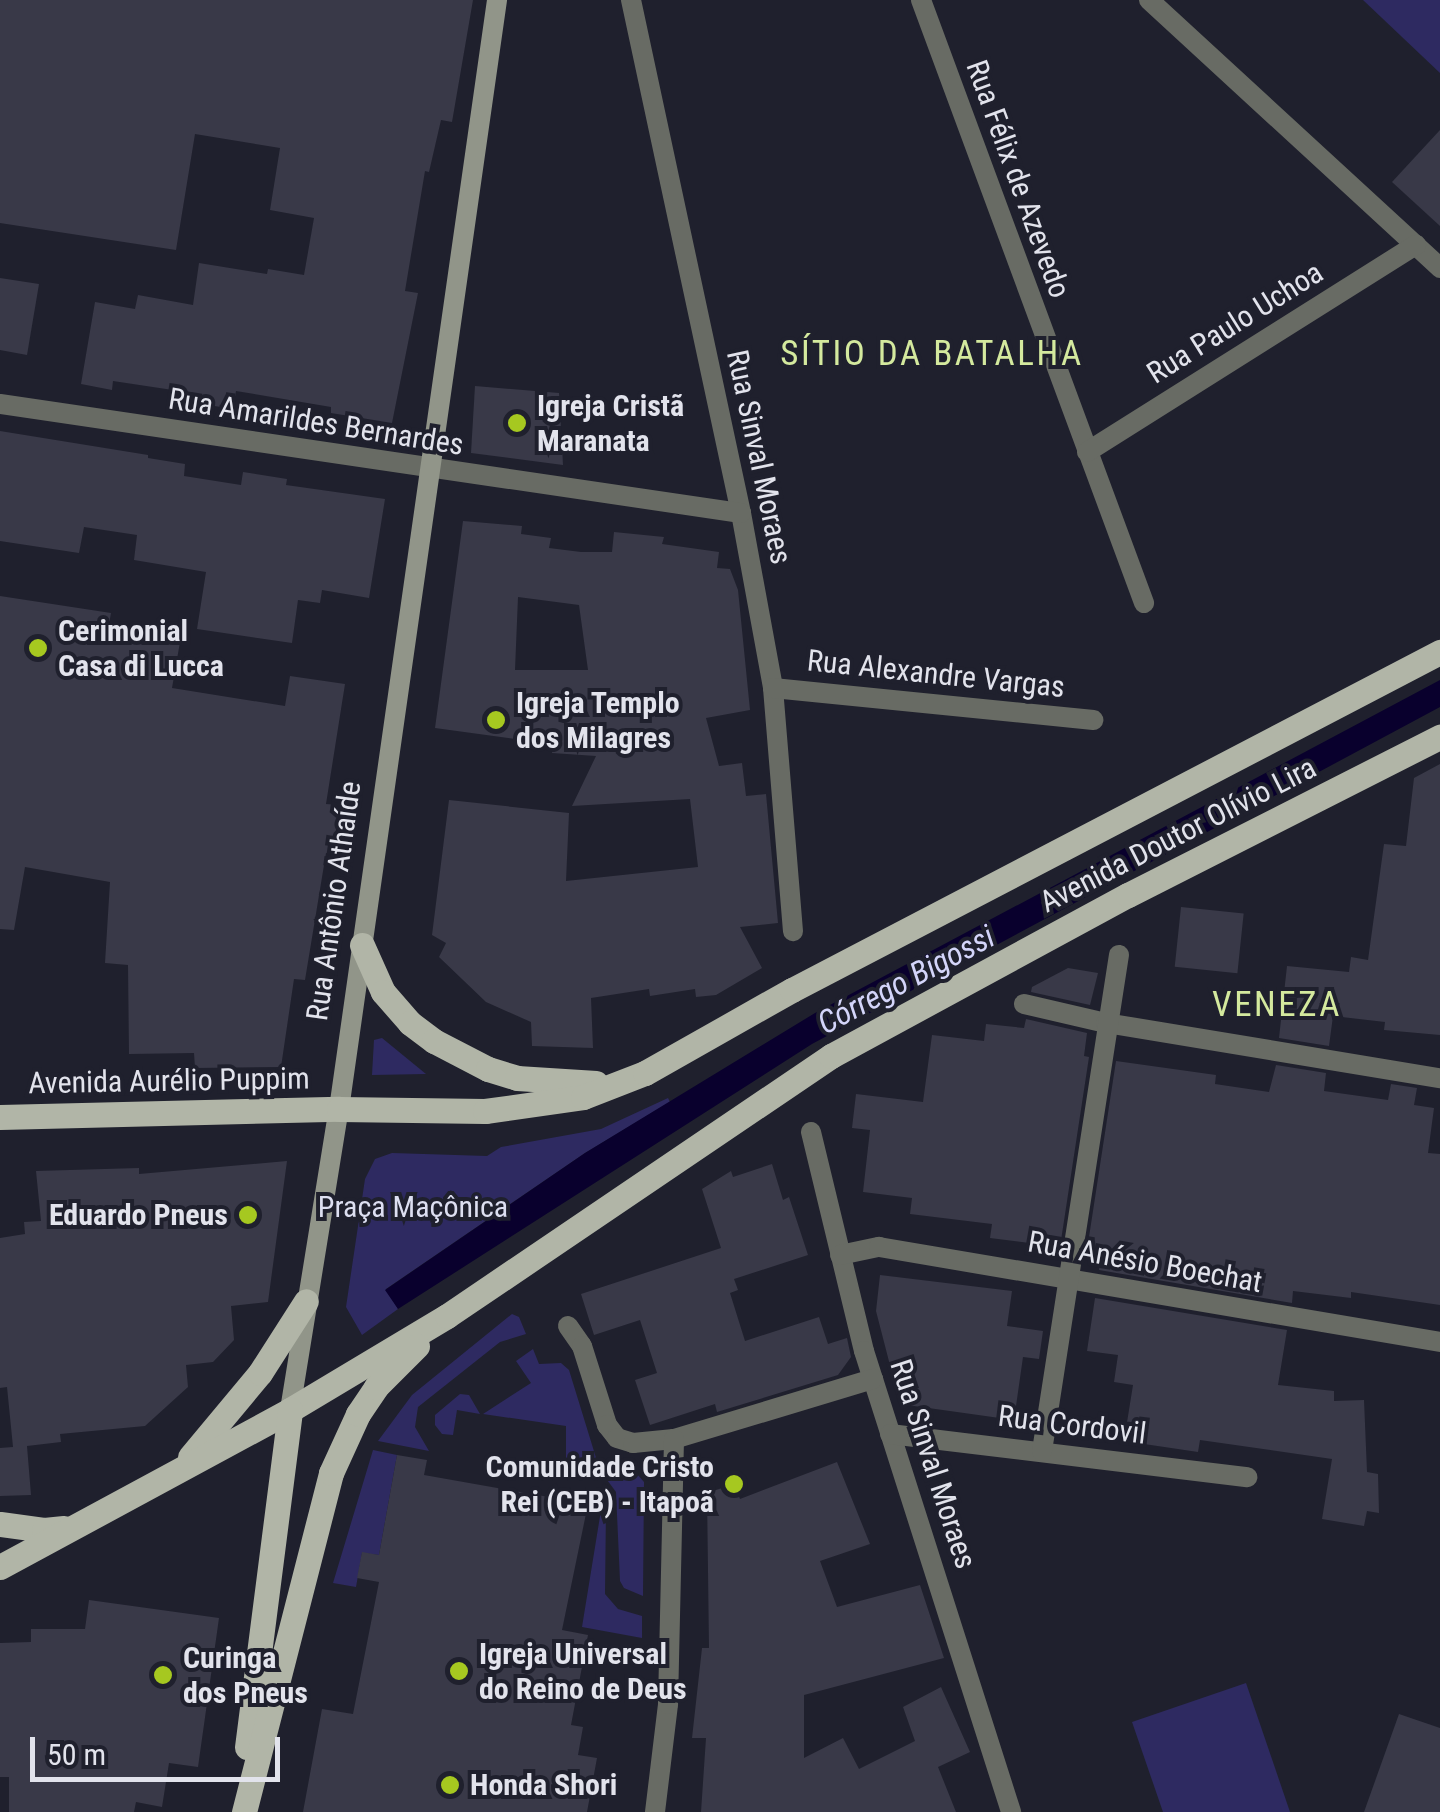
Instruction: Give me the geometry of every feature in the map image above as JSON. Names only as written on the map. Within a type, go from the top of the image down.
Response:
[{"type":"main road","name":"Rua Antônio Athaíde","points":[[242,1812],[290,1410],[338,1109],[497,0]]},
{"type":"main road","name":"Avenida Doutor Olívio Lira","points":[[338,1109],[518,1109],[583,1097],[645,1073],[792,990],[1440,652]]},
{"type":"main road","name":"Avenida Doutor Olívio Lira","points":[[0,1568],[290,1410],[446,1316],[832,1056],[1128,896],[1440,737]]},
{"type":"main road","points":[[362,945],[370,970],[396,1008],[434,1042],[460,1057],[518,1078],[549,1083],[614,1081],[645,1073]]},
{"type":"main road","name":"Avenida Aurélio Puppim","points":[[0,1117],[338,1109]]},
{"type":"main road","points":[[176,1472],[251,1385],[306,1301]]},
{"type":"main road","points":[[242,1812],[343,1443],[376,1387],[446,1316]]},
{"type":"main road","points":[[0,1524],[44,1530],[75,1526]]},
{"type":"street","name":"Rua Sinval Moraes","points":[[631,0],[741,513],[773,688],[794,932]]},
{"type":"street","name":"Rua Félix de Azevedo","points":[[920,0],[1144,603]]},
{"type":"street","points":[[1149,0],[1440,268]]},
{"type":"street","name":"Rua Paulo Uchoa","points":[[1086,452],[1416,244]]},
{"type":"street","name":"Rua Amarildes Bernardes","points":[[0,404],[741,513]]},
{"type":"street","name":"Rua Alexandre Vargas","points":[[773,688],[1093,720]]},
{"type":"street","points":[[1042,1451],[1119,955]]},
{"type":"street","points":[[1024,1004],[1106,1023],[1440,1078]]},
{"type":"street","name":"Rua Sinval Moraes","points":[[811,1132],[873,1379],[987,1726],[1011,1812]]},
{"type":"street","name":"Rua Anésio Boechat","points":[[840,1256],[879,1246],[1440,1342]]},
{"type":"street","points":[[568,1326],[582,1346],[607,1425],[617,1438],[633,1444],[674,1439],[873,1379]]},
{"type":"street","name":"Rua Cordovil","points":[[890,1434],[1247,1477]]},
{"type":"street","points":[[655,1812],[668,1704],[674,1439]]},
{"type":"green space","points":[[1363,0],[1440,0],[1440,73]]},
{"type":"green space","points":[[382,1038],[426,1074],[372,1075],[374,1040]]},
{"type":"green space","name":"Praça Maçônica","points":[[668,1098],[670,1102],[585,1153],[386,1289],[398,1309],[362,1335],[346,1307],[365,1179],[375,1159],[392,1153],[487,1156],[501,1147],[601,1129]]},
{"type":"green space","points":[[512,1314],[519,1317],[526,1334],[500,1342],[418,1407],[415,1427],[429,1451],[378,1441],[412,1395]]},
{"type":"green space","points":[[533,1349],[539,1364],[561,1363],[569,1370],[597,1461],[637,1474],[644,1482],[643,1596],[624,1588],[620,1581],[616,1492],[599,1469],[566,1461],[566,1426],[483,1414],[531,1383],[516,1361]]},
{"type":"green space","points":[[460,1394],[469,1395],[480,1414],[457,1410],[453,1435],[442,1434],[435,1425],[435,1415]]},
{"type":"green space","points":[[373,1450],[397,1455],[379,1555],[362,1553],[356,1587],[333,1583]]},
{"type":"green space","points":[[602,1504],[606,1509],[605,1594],[618,1609],[642,1616],[642,1638],[582,1627]]},
{"type":"green space","points":[[1246,1683],[1290,1812],[1163,1812],[1132,1722]]},
{"type":"water","name":"Córrego Bigossi","points":[[1440,680],[1440,707],[812,1044],[398,1309],[385,1290],[585,1153],[815,1013]]},
{"type":"building","points":[[0,0],[473,0],[452,122],[441,120],[429,172],[425,171],[405,291],[418,293],[392,423],[331,413],[331,407],[236,391],[233,409],[184,401],[186,392],[113,381],[112,390],[81,384],[95,302],[135,309],[138,295],[193,305],[199,263],[267,274],[268,269],[304,275],[314,218],[270,210],[280,148],[195,134],[176,250],[0,223]]},
{"type":"building","points":[[1440,130],[1440,226],[1392,182]]},
{"type":"building","points":[[0,278],[39,284],[27,355],[0,350]]},
{"type":"building","name":"Igreja Cristã Maranata","points":[[475,386],[559,393],[563,465],[471,453]]},
{"type":"building","points":[[0,431],[185,464],[184,476],[241,485],[243,472],[287,479],[286,485],[385,499],[369,598],[322,590],[320,603],[298,600],[292,643],[197,629],[206,572],[134,560],[137,535],[84,527],[79,553],[0,541]]},
{"type":"building","points":[[463,521],[522,526],[521,534],[551,538],[549,548],[581,552],[612,552],[614,532],[664,537],[662,544],[719,552],[717,568],[730,569],[738,590],[750,710],[706,718],[719,766],[742,763],[746,796],[766,794],[778,923],[740,927],[762,968],[716,995],[696,997],[695,989],[650,996],[649,989],[591,998],[593,1048],[532,1046],[531,1022],[486,1002],[439,957],[446,943],[432,935],[449,800],[569,813],[566,881],[698,867],[690,799],[572,806],[596,756],[552,753],[553,744],[435,728]],"holes":[[[518,597],[579,605],[588,670],[515,670]]]},
{"type":"building","points":[[0,596],[111,613],[108,630],[180,642],[172,688],[285,706],[290,676],[345,684],[326,804],[340,805],[332,854],[326,853],[305,980],[294,979],[281,1067],[195,1068],[194,1053],[129,1054],[128,965],[105,963],[110,882],[25,867],[14,930],[0,929]]},
{"type":"building","points":[[1440,764],[1440,1035],[1384,1030],[1385,1022],[1333,1016],[1329,1046],[1279,1038],[1287,966],[1349,972],[1351,957],[1368,960],[1384,844],[1406,846],[1414,778]]},
{"type":"building","points":[[1181,907],[1244,914],[1237,973],[1175,967]]},
{"type":"building","points":[[1068,968],[1098,973],[1090,1005],[1031,992],[1032,987]]},
{"type":"building","points":[[1026,1019],[1087,1033],[1084,1056],[1089,1057],[1060,1247],[990,1238],[992,1224],[910,1214],[912,1198],[863,1192],[870,1130],[852,1128],[856,1094],[923,1102],[932,1035],[984,1041],[986,1024],[1024,1028]]},
{"type":"building","points":[[1116,1061],[1216,1075],[1215,1084],[1269,1092],[1276,1065],[1326,1073],[1324,1091],[1388,1100],[1391,1084],[1417,1088],[1414,1105],[1434,1108],[1428,1153],[1440,1154],[1440,1305],[1351,1292],[1351,1298],[1293,1291],[1292,1303],[1099,1270],[1100,1263],[1093,1262],[1095,1251],[1087,1250]]},
{"type":"building","points":[[287,1161],[268,1302],[231,1306],[234,1340],[213,1362],[186,1365],[188,1387],[145,1426],[60,1434],[61,1442],[27,1446],[31,1495],[0,1496],[0,1448],[13,1447],[7,1387],[0,1388],[0,1238],[25,1234],[24,1222],[41,1221],[36,1171],[139,1168],[139,1174]]},
{"type":"building","points":[[772,1164],[783,1200],[789,1197],[808,1255],[734,1279],[738,1290],[730,1293],[745,1341],[819,1317],[828,1344],[847,1338],[851,1357],[838,1375],[717,1412],[715,1404],[650,1425],[635,1380],[657,1373],[640,1320],[594,1335],[581,1294],[721,1248],[702,1189],[731,1171],[733,1177]]},
{"type":"building","points":[[880,1275],[1012,1291],[1007,1326],[1043,1331],[1039,1359],[1023,1357],[1014,1420],[900,1404],[876,1311]]},
{"type":"building","points":[[1095,1298],[1287,1330],[1278,1385],[1334,1391],[1334,1401],[1364,1400],[1367,1472],[1378,1474],[1379,1513],[1367,1511],[1364,1526],[1322,1519],[1332,1459],[1200,1440],[1198,1452],[1124,1441],[1133,1385],[1114,1382],[1118,1355],[1087,1351]]},
{"type":"building","points":[[397,1455],[427,1460],[424,1475],[588,1504],[562,1630],[588,1635],[571,1725],[583,1727],[578,1755],[597,1758],[587,1812],[303,1812],[322,1709],[353,1714],[379,1582],[357,1578],[362,1552],[379,1555]]},
{"type":"building","points":[[837,1462],[870,1544],[820,1561],[837,1607],[920,1585],[944,1658],[804,1695],[804,1758],[843,1738],[859,1769],[915,1741],[903,1707],[941,1687],[970,1752],[938,1767],[956,1812],[701,1812],[706,1738],[692,1738],[702,1648],[709,1648],[707,1493],[734,1484],[740,1499]]},
{"type":"building","points":[[89,1600],[219,1618],[198,1767],[169,1763],[162,1807],[136,1802],[134,1812],[9,1812],[9,1777],[0,1777],[0,1643],[31,1642],[31,1629],[85,1629]]},
{"type":"building","points":[[1399,1714],[1440,1728],[1440,1812],[1364,1812]]},
{"type":"place","name":"Igreja Cristã Maranata","points":[[517,423]]},
{"type":"place","name":"Cerimonial Casa di Lucca","points":[[38,648]]},
{"type":"place","name":"Igreja Templo dos Milagres","points":[[496,720]]},
{"type":"place","name":"Eduardo Pneus","points":[[248,1215]]},
{"type":"place","name":"Comunidade Cristo Rei (CEB) - Itapoã","points":[[734,1484]]},
{"type":"place","name":"Igreja Universal do Reino de Deus","points":[[459,1671]]},
{"type":"place","name":"Curinga dos Pneus","points":[[163,1675]]},
{"type":"place","name":"Honda Shori","points":[[450,1785]]},
{"type":"district","name":"SÍTIO DA BATALHA","points":[[932,354]]},
{"type":"district","name":"VENEZA","points":[[1277,1005]]}]
